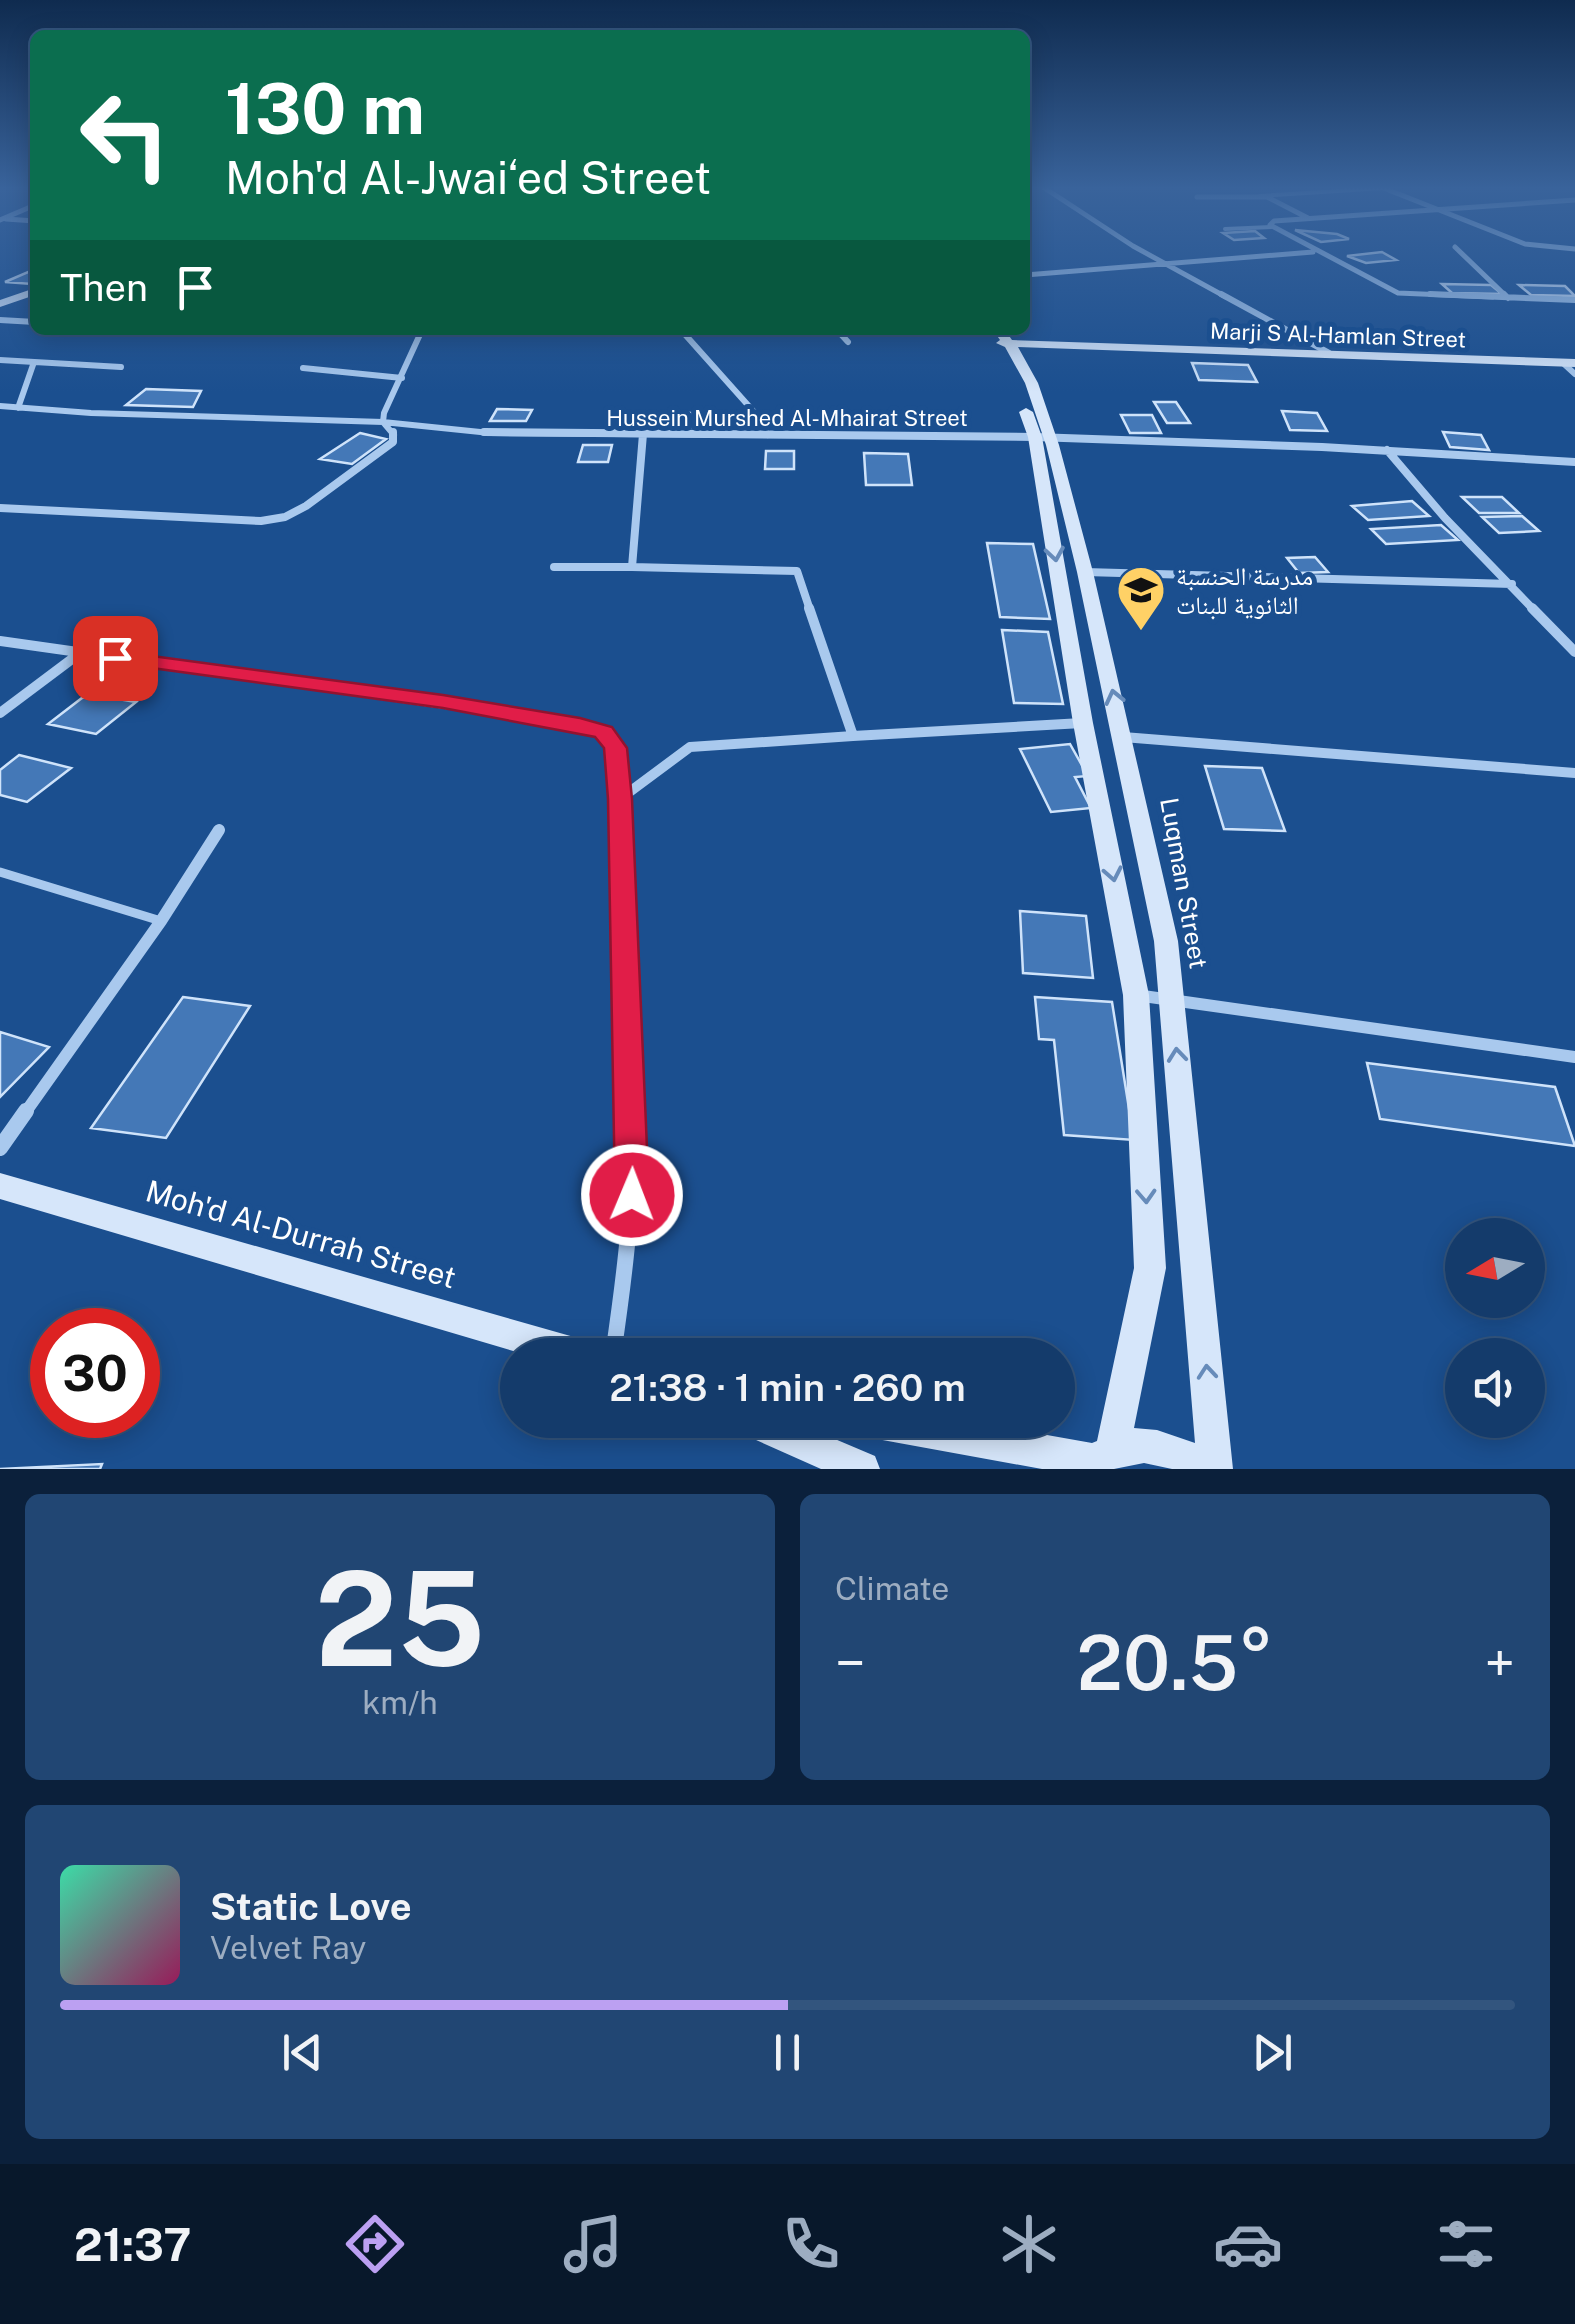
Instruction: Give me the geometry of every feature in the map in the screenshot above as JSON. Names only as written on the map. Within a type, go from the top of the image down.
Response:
[{"type":"street","points":[[1151,256],[1329,353]]},
{"type":"street","points":[[1030,275],[1274,256]]},
{"type":"street","points":[[1321,256],[1398,293],[1575,300]]},
{"type":"street","points":[[1465,256],[1509,298]]},
{"type":"street","points":[[0,304],[30,293]]},
{"type":"street","points":[[0,320],[30,322]]},
{"type":"street","points":[[0,508],[231,522],[285,517],[387,448],[394,434],[383,422],[420,335]]},
{"type":"street","points":[[685,335],[754,413],[768,435]]},
{"type":"street","points":[[842,335],[848,342]]},
{"type":"street","name":"Marji S Al-Hamlan Street","points":[[1004,342],[1569,363]]},
{"type":"street","name":"Luqman Street","points":[[1004,342],[1042,438],[1085,572],[1166,940],[1212,1469]]},
{"type":"street","points":[[0,360],[121,367]]},
{"type":"street","points":[[18,408],[34,362]]},
{"type":"street","points":[[1569,363],[1575,374]]},
{"type":"street","points":[[303,368],[402,378]]},
{"type":"street","name":"Hussein Murshed Al-Mhairat Street","points":[[0,406],[383,422],[490,434],[1042,438],[1387,450],[1575,462]]},
{"type":"street","points":[[632,566],[643,434]]},
{"type":"street","name":"Luqman Street","points":[[1042,438],[1083,723],[1136,995],[1150,1268],[1098,1460]]},
{"type":"street","points":[[1387,450],[1445,518],[1575,652]]},
{"type":"street","points":[[554,568],[797,571],[853,736]]},
{"type":"street","points":[[1085,572],[1512,584]]},
{"type":"street","points":[[0,641],[572,722],[604,732],[616,748],[620,799],[634,1166],[628,1253],[616,1338]]},
{"type":"street","points":[[0,713],[80,653]]},
{"type":"street","points":[[620,799],[676,754],[700,745],[1083,723]]},
{"type":"street","points":[[1123,738],[1575,773]]},
{"type":"street","points":[[0,1148],[161,921],[219,829]]},
{"type":"street","points":[[1136,995],[1575,1057]]},
{"type":"street","name":"Moh'd Al-Durrah Street","points":[[0,1186],[523,1338]]},
{"type":"street","points":[[791,1438],[862,1469]]},
{"type":"street","points":[[970,1438],[1098,1460],[1145,1444],[1181,1452],[1212,1469]]},
{"type":"lane","points":[[0,872],[161,921]]},
{"type":"building","points":[[1347,256],[1388,256],[1396,260],[1366,263]]},
{"type":"building","points":[[30,271],[30,284],[5,282]]},
{"type":"building","points":[[1442,284],[1491,285],[1502,294],[1452,293]]},
{"type":"building","points":[[1519,285],[1565,286],[1575,296],[1531,295]]},
{"type":"building","points":[[1192,363],[1248,365],[1257,382],[1199,380]]},
{"type":"building","points":[[146,389],[201,391],[193,407],[126,405]]},
{"type":"building","points":[[1154,402],[1176,402],[1190,423],[1167,423]]},
{"type":"building","points":[[497,409],[532,410],[526,421],[490,421]]},
{"type":"building","points":[[1282,411],[1317,413],[1327,431],[1290,430]]},
{"type":"building","points":[[629,412],[673,414],[668,426],[623,425]]},
{"type":"building","points":[[689,413],[741,413],[741,427],[688,427]]},
{"type":"building","points":[[1121,415],[1152,415],[1161,433],[1130,433]]},
{"type":"building","points":[[1443,432],[1481,435],[1489,450],[1450,447]]},
{"type":"building","points":[[360,433],[386,439],[352,464],[320,459]]},
{"type":"building","points":[[583,445],[612,445],[608,462],[578,462]]},
{"type":"building","points":[[766,451],[794,451],[794,469],[765,469]]},
{"type":"building","points":[[864,453],[908,454],[912,485],[866,485]]},
{"type":"building","points":[[1462,497],[1502,497],[1519,513],[1479,513]]},
{"type":"building","points":[[1412,501],[1429,516],[1368,520],[1352,506]]},
{"type":"building","points":[[1522,516],[1539,531],[1499,533],[1482,517]]},
{"type":"building","points":[[1441,525],[1458,540],[1386,544],[1371,529]]},
{"type":"building","points":[[987,543],[1033,544],[1050,619],[1000,617]]},
{"type":"building","points":[[1315,557],[1328,572],[1299,573],[1287,558]]},
{"type":"building","points":[[1002,630],[1048,632],[1063,704],[1014,703]]},
{"type":"building","points":[[94,695],[136,702],[96,734],[48,724],[82,698]]},
{"type":"building","points":[[1070,744],[1088,776],[1075,777],[1091,808],[1051,812],[1020,749]]},
{"type":"building","points":[[19,755],[71,768],[27,802],[0,795],[0,770]]},
{"type":"building","points":[[1205,766],[1262,768],[1285,831],[1224,829]]},
{"type":"building","points":[[1020,911],[1086,916],[1093,978],[1023,973]]},
{"type":"building","points":[[183,997],[250,1006],[166,1138],[91,1128]]},
{"type":"building","points":[[1035,997],[1112,1002],[1134,1140],[1064,1135],[1054,1040],[1039,1039]]},
{"type":"building","points":[[0,1032],[49,1047],[0,1097]]},
{"type":"building","points":[[1367,1063],[1555,1087],[1575,1146],[1380,1119]]},
{"type":"building","points":[[102,1464],[100,1469],[0,1469]]},
{"type":"place","name":"مدرسة الحنسبة الثانوية للبنات","points":[[1141,632]]},
{"type":"route","points":[[115,658],[443,702],[572,722],[604,732],[616,748],[620,799],[632,1195]]}]
